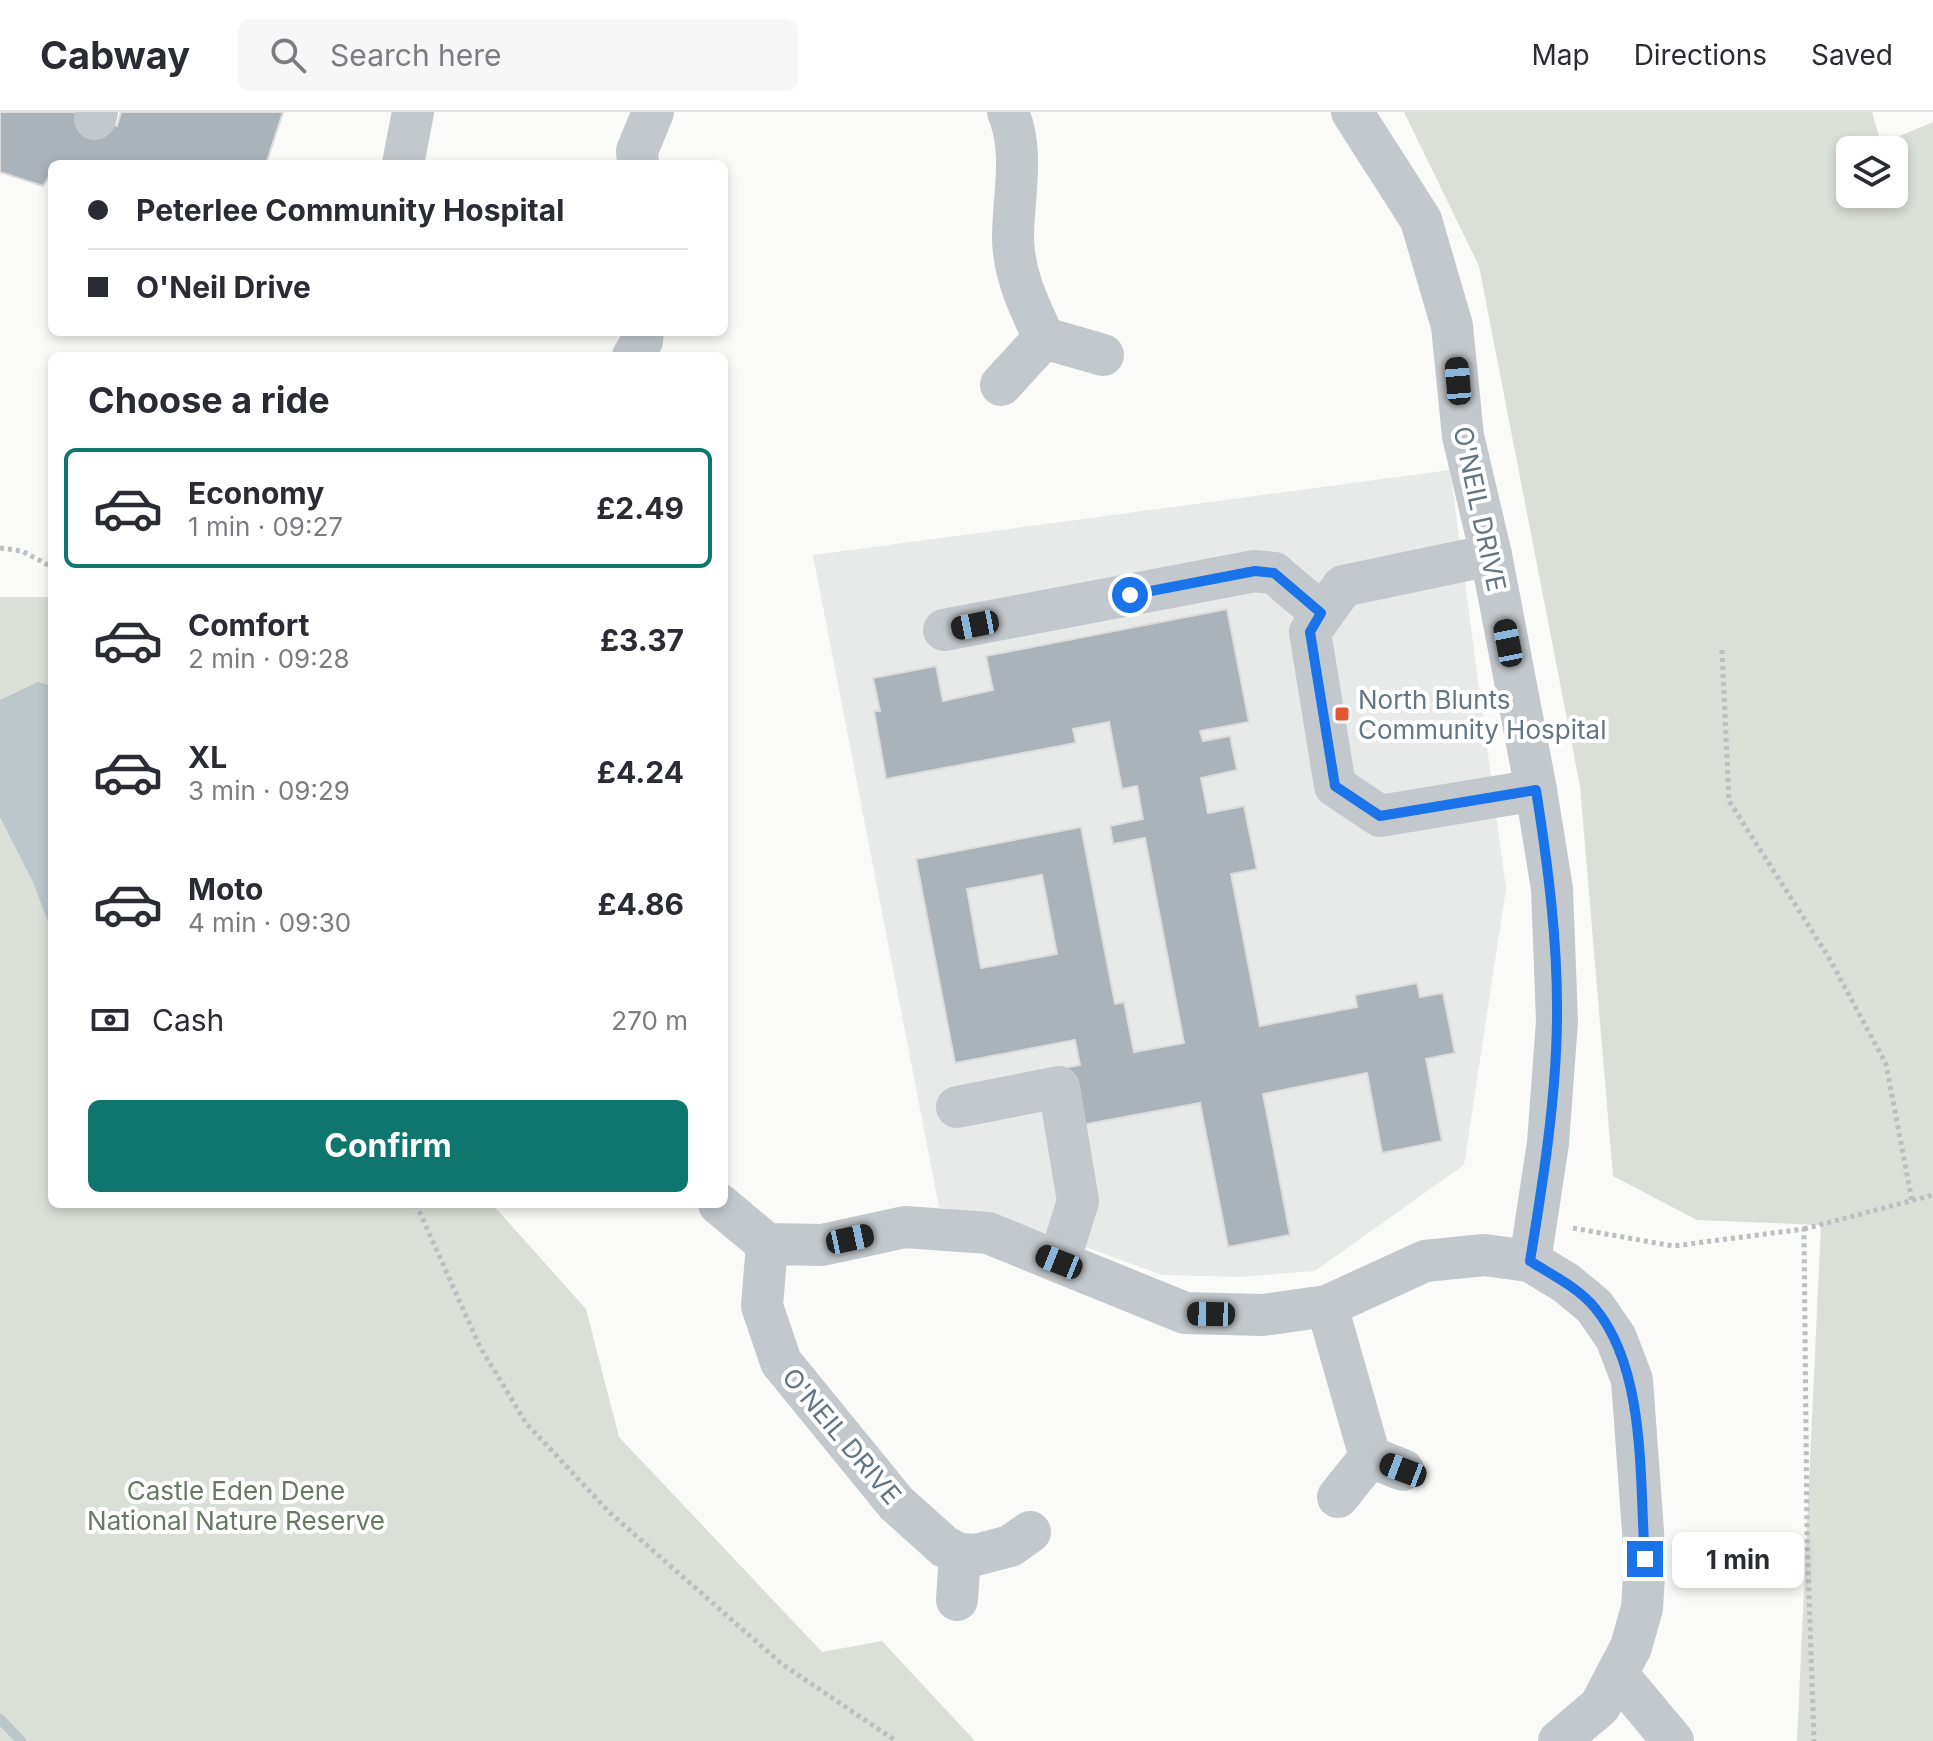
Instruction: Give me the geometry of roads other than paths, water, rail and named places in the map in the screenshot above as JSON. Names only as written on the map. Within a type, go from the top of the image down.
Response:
[{"type":"street","points":[[404,160],[413,112]]},
{"type":"street","points":[[638,160],[637,151],[653,112]]},
{"type":"street","points":[[1008,112],[1018,136],[1013,241],[1021,290],[1044,338],[1103,355]]},
{"type":"street","name":"O'NEIL DRIVE","points":[[1352,112],[1421,220],[1452,326],[1463,436],[1491,555],[1552,889],[1557,1021],[1548,1143],[1533,1242]]},
{"type":"street","points":[[1001,385],[1044,338]]},
{"type":"street","points":[[1491,555],[1343,586],[1321,613],[1310,632],[1335,786],[1380,816],[1536,790]]},
{"type":"street","points":[[944,630],[1255,571],[1274,573],[1321,613]]},
{"type":"street","points":[[957,1107],[1059,1087],[1078,1201],[1059,1262]]},
{"type":"street","points":[[724,1208],[767,1244],[822,1245],[905,1227],[988,1233],[1185,1313],[1263,1315],[1327,1306],[1425,1261],[1484,1255],[1533,1242],[1594,1306],[1616,1338],[1632,1380],[1645,1559],[1642,1608],[1631,1647],[1600,1706],[1559,1741]]},
{"type":"street","name":"O'NEIL DRIVE","points":[[767,1244],[762,1306],[781,1362],[896,1503],[945,1547],[960,1554]]},
{"type":"street","points":[[1327,1306],[1386,1463],[1338,1497]]},
{"type":"street","points":[[957,1600],[960,1554],[976,1555],[1010,1546],[1030,1532]]},
{"type":"street","points":[[1617,1674],[1673,1741]]},
{"type":"waterway","points":[[0,1719],[21,1741]]},
{"type":"place","name":"North Blunts Community Hospital","points":[[1342,714]]},
{"type":"park label","name":"Castle Eden Dene National Nature Reserve","points":[[236,1505]]}]
